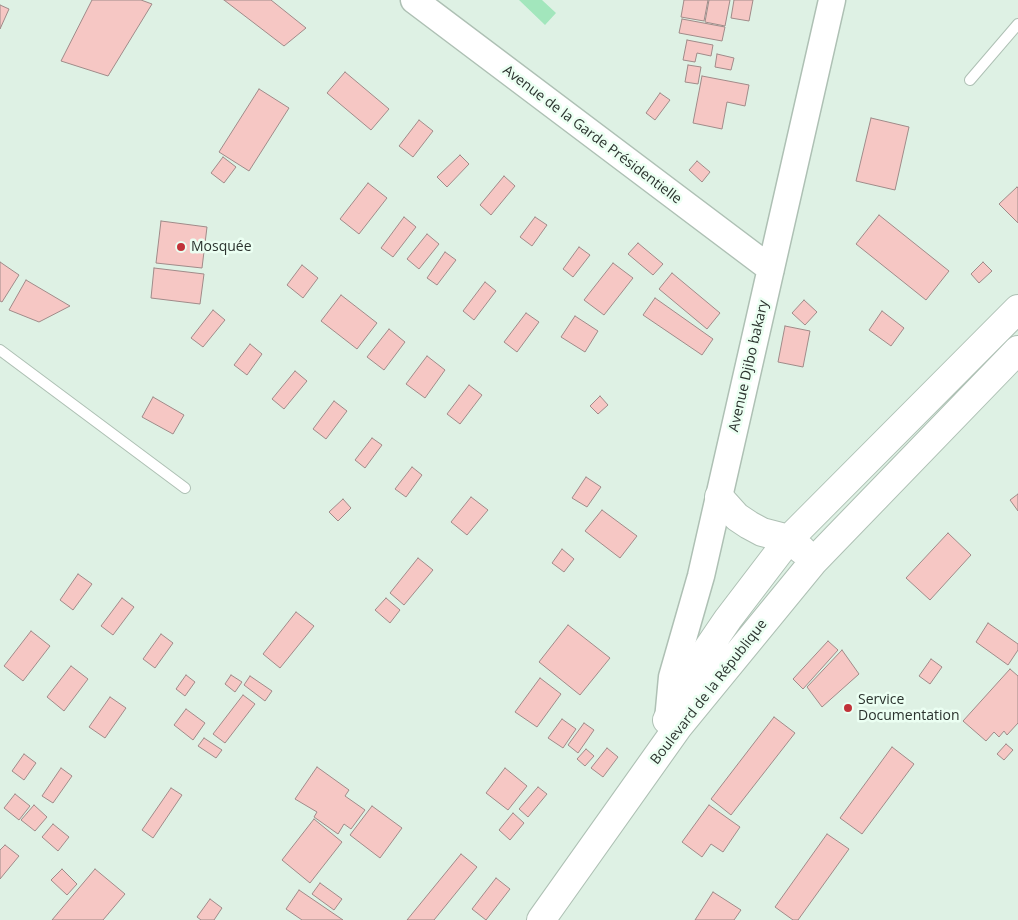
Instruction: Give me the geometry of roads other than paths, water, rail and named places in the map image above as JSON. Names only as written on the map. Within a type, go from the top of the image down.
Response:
[{"type":"main road","name":"Boulevard de la République","points":[[541,920],[646,772],[728,619],[789,539],[1018,309]]},
{"type":"main road","name":"Boulevard de la République","points":[[672,723],[814,561],[1018,350]]},
{"type":"main road","points":[[913,415],[934,435]]},
{"type":"main road","points":[[719,497],[737,517],[762,532],[789,539],[814,561]]},
{"type":"street","name":"Avenue de la Garde Présidentielle","points":[[414,0],[771,269]]},
{"type":"street","name":"Avenue Djibo bakary","points":[[672,723],[672,677],[701,576],[832,0]]},
{"type":"lane","points":[[970,80],[1018,24]]},
{"type":"lane","points":[[0,350],[185,488]]},
{"type":"place","name":"Mosquée","points":[[181,247]]},
{"type":"place","name":"Service Documentation","points":[[848,708]]}]
